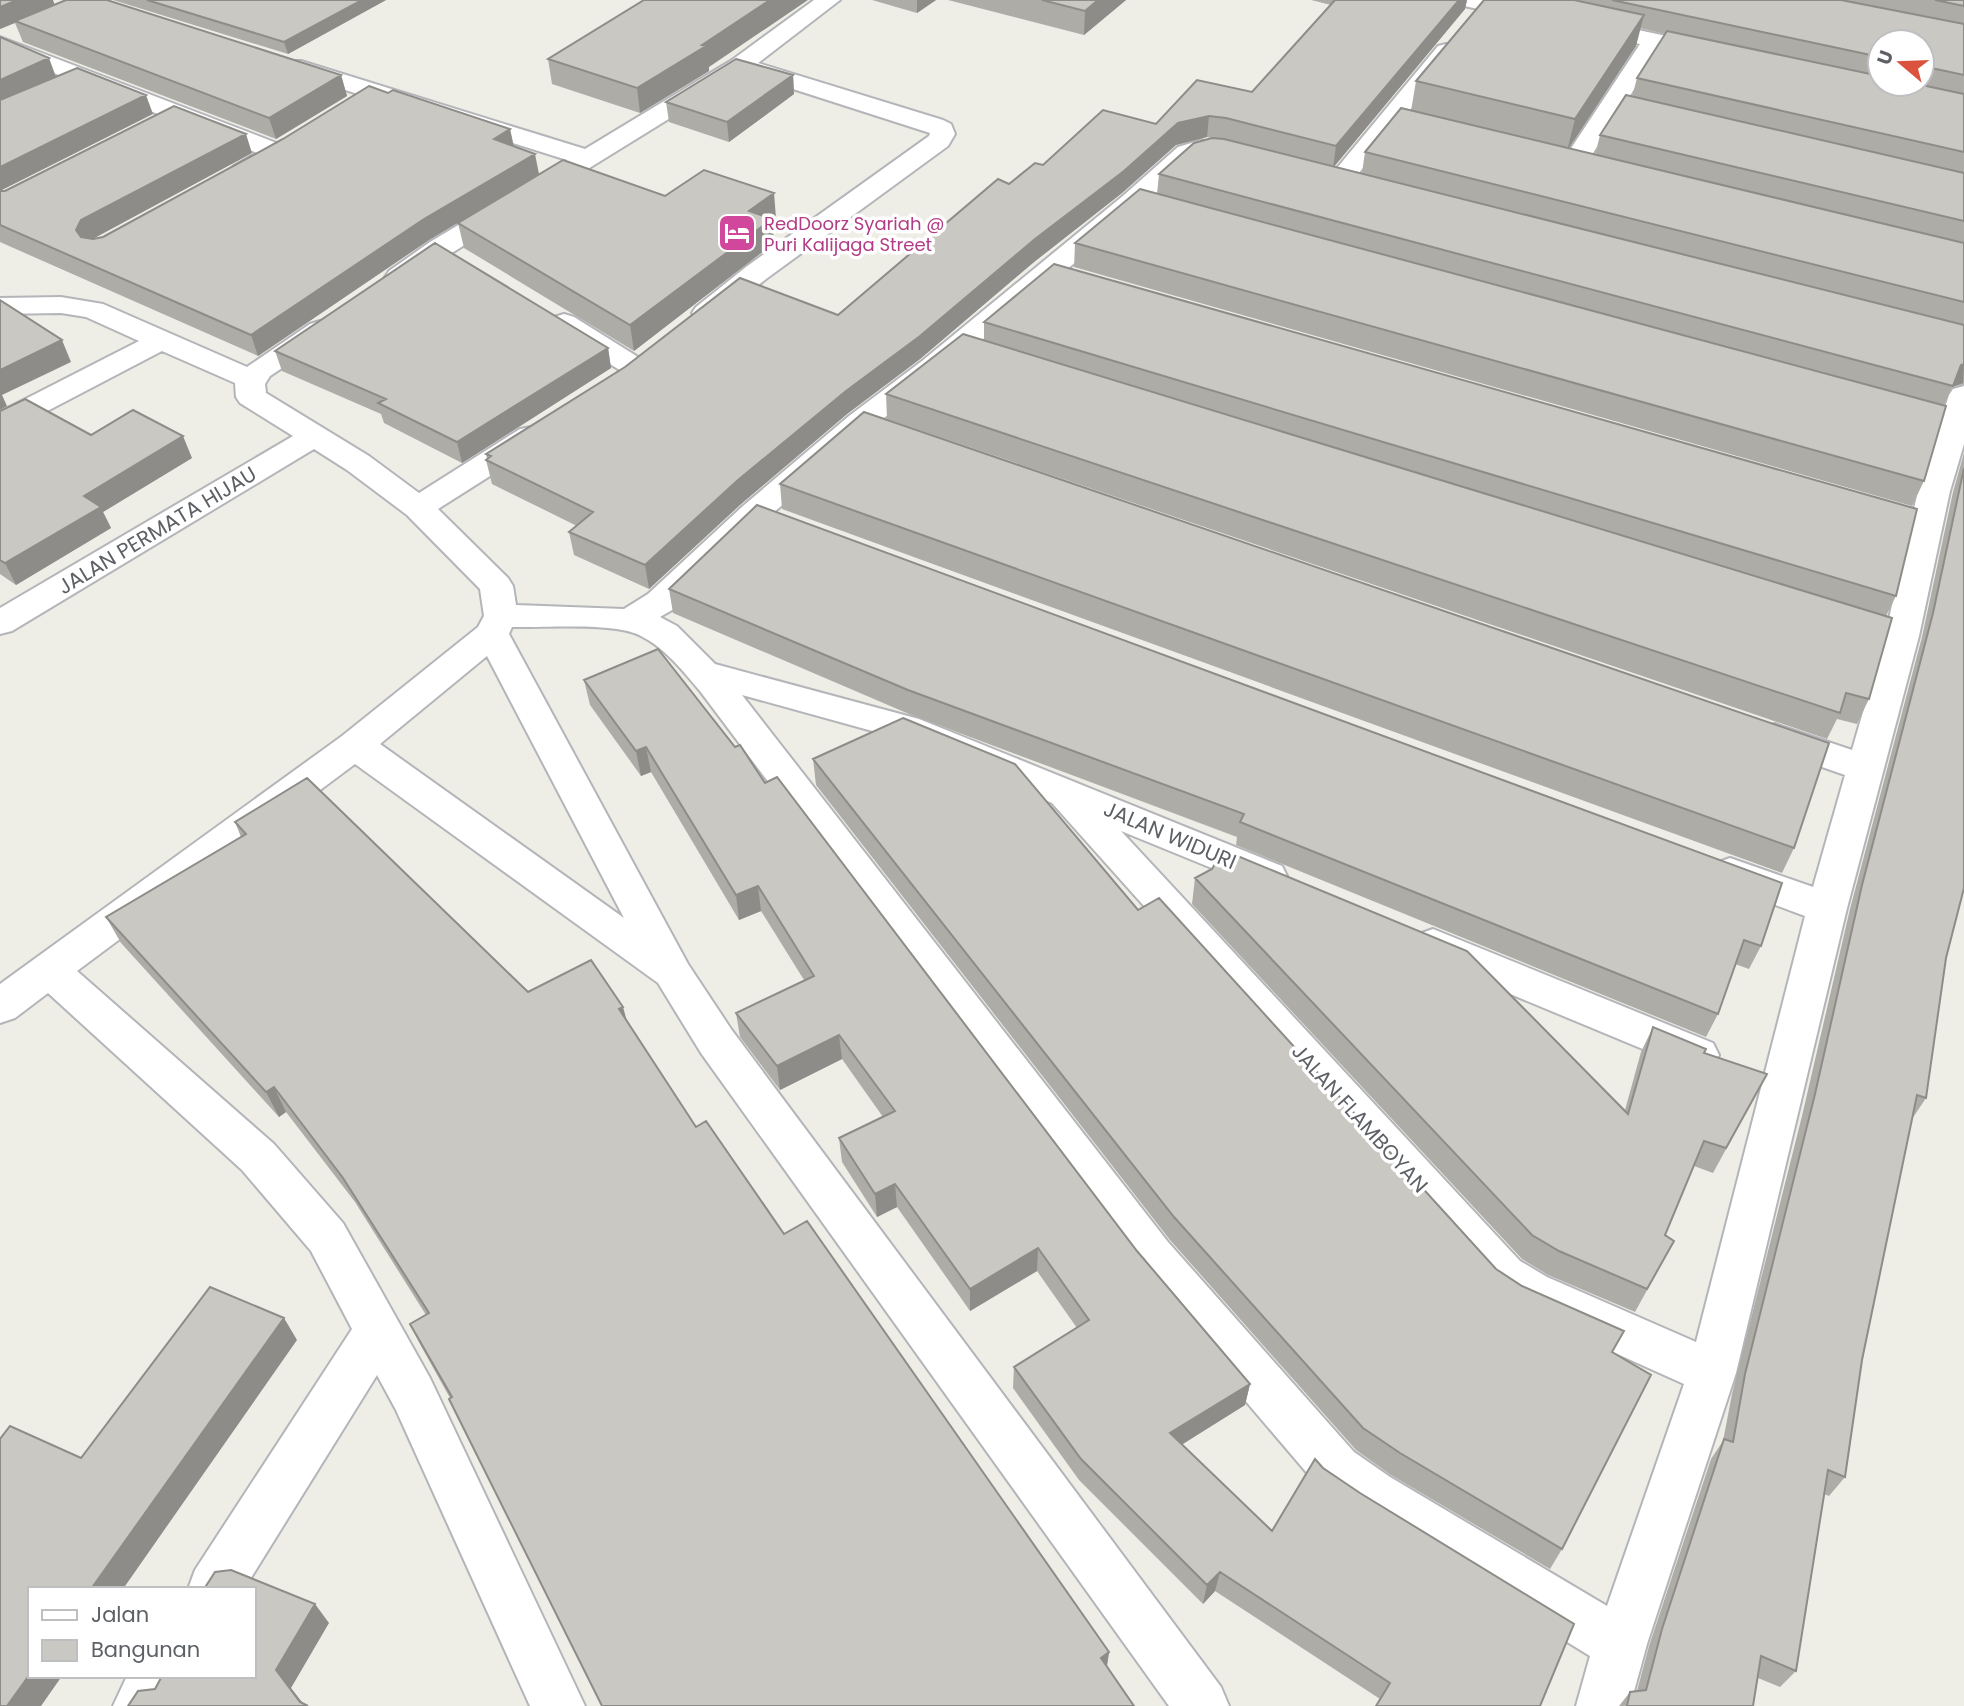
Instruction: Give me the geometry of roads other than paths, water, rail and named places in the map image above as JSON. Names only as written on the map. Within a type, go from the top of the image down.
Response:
[{"type":"street","points":[[373,294],[452,255],[588,158],[740,65],[830,0]]},
{"type":"street","points":[[1368,186],[1328,176],[1392,119],[1461,33],[1480,1],[1735,58]]},
{"type":"street","points":[[0,42],[25,30]]},
{"type":"street","points":[[1575,162],[1654,40]]},
{"type":"street","points":[[0,42],[278,152]]},
{"type":"street","points":[[271,59],[588,158]]},
{"type":"street","points":[[691,325],[756,273],[939,141],[943,134],[942,130],[934,125],[740,65]]},
{"type":"street","points":[[60,87],[84,76]]},
{"type":"street","points":[[354,105],[376,92]]},
{"type":"street","points":[[1614,105],[1640,111]]},
{"type":"street","points":[[145,131],[180,113]]},
{"type":"street","points":[[1392,119],[1420,127]]},
{"type":"street","points":[[218,184],[299,138]]},
{"type":"street","points":[[630,620],[660,602],[754,513],[860,422],[1046,270],[1146,204],[1187,152],[1208,148],[1223,150]]},
{"type":"street","points":[[1549,156],[1601,168]]},
{"type":"street","points":[[1046,270],[1086,282]]},
{"type":"street","points":[[0,306],[78,306],[164,339],[209,363],[252,380]]},
{"type":"street","points":[[545,312],[637,367]]},
{"type":"street","points":[[340,317],[260,370],[252,380],[251,397],[359,463],[418,508],[496,586],[496,625],[674,975],[716,1041],[1202,1706]]},
{"type":"street","points":[[0,424],[164,339]]},
{"type":"street","points":[[957,345],[997,358]]},
{"type":"street","points":[[1603,1706],[1620,1644],[1712,1373],[1827,908],[1866,768],[1888,632],[1931,507],[1949,412]]},
{"type":"street","points":[[418,508],[558,419]]},
{"type":"street","points":[[860,422],[900,435]]},
{"type":"street","name":"JALAN PERMATA HIJAU","points":[[0,623],[314,436]]},
{"type":"street","points":[[754,513],[793,527]]},
{"type":"street","points":[[0,1006],[355,745],[496,625],[630,620],[661,632],[703,671],[1152,1257],[1336,1469],[1620,1644]]},
{"type":"street","name":"JALAN WIDURI","points":[[703,671],[906,728],[1306,892]]},
{"type":"street","points":[[1747,727],[1866,768]]},
{"type":"street","points":[[355,745],[674,975]]},
{"type":"street","name":"JALAN FLAMBOYAN","points":[[1061,790],[1504,1276],[1530,1292],[1712,1373]]},
{"type":"street","points":[[1696,860],[1827,908]]},
{"type":"street","points":[[1396,929],[1784,1090]]},
{"type":"street","points":[[49,970],[258,1157],[327,1237],[413,1394],[558,1706]]},
{"type":"street","points":[[215,1587],[378,1331]]},
{"type":"street","points":[[140,1706],[158,1678]]},
{"type":"place","name":"RedDoorz Syariah @ Puri Kalijaga Street","points":[[737,233]]}]
